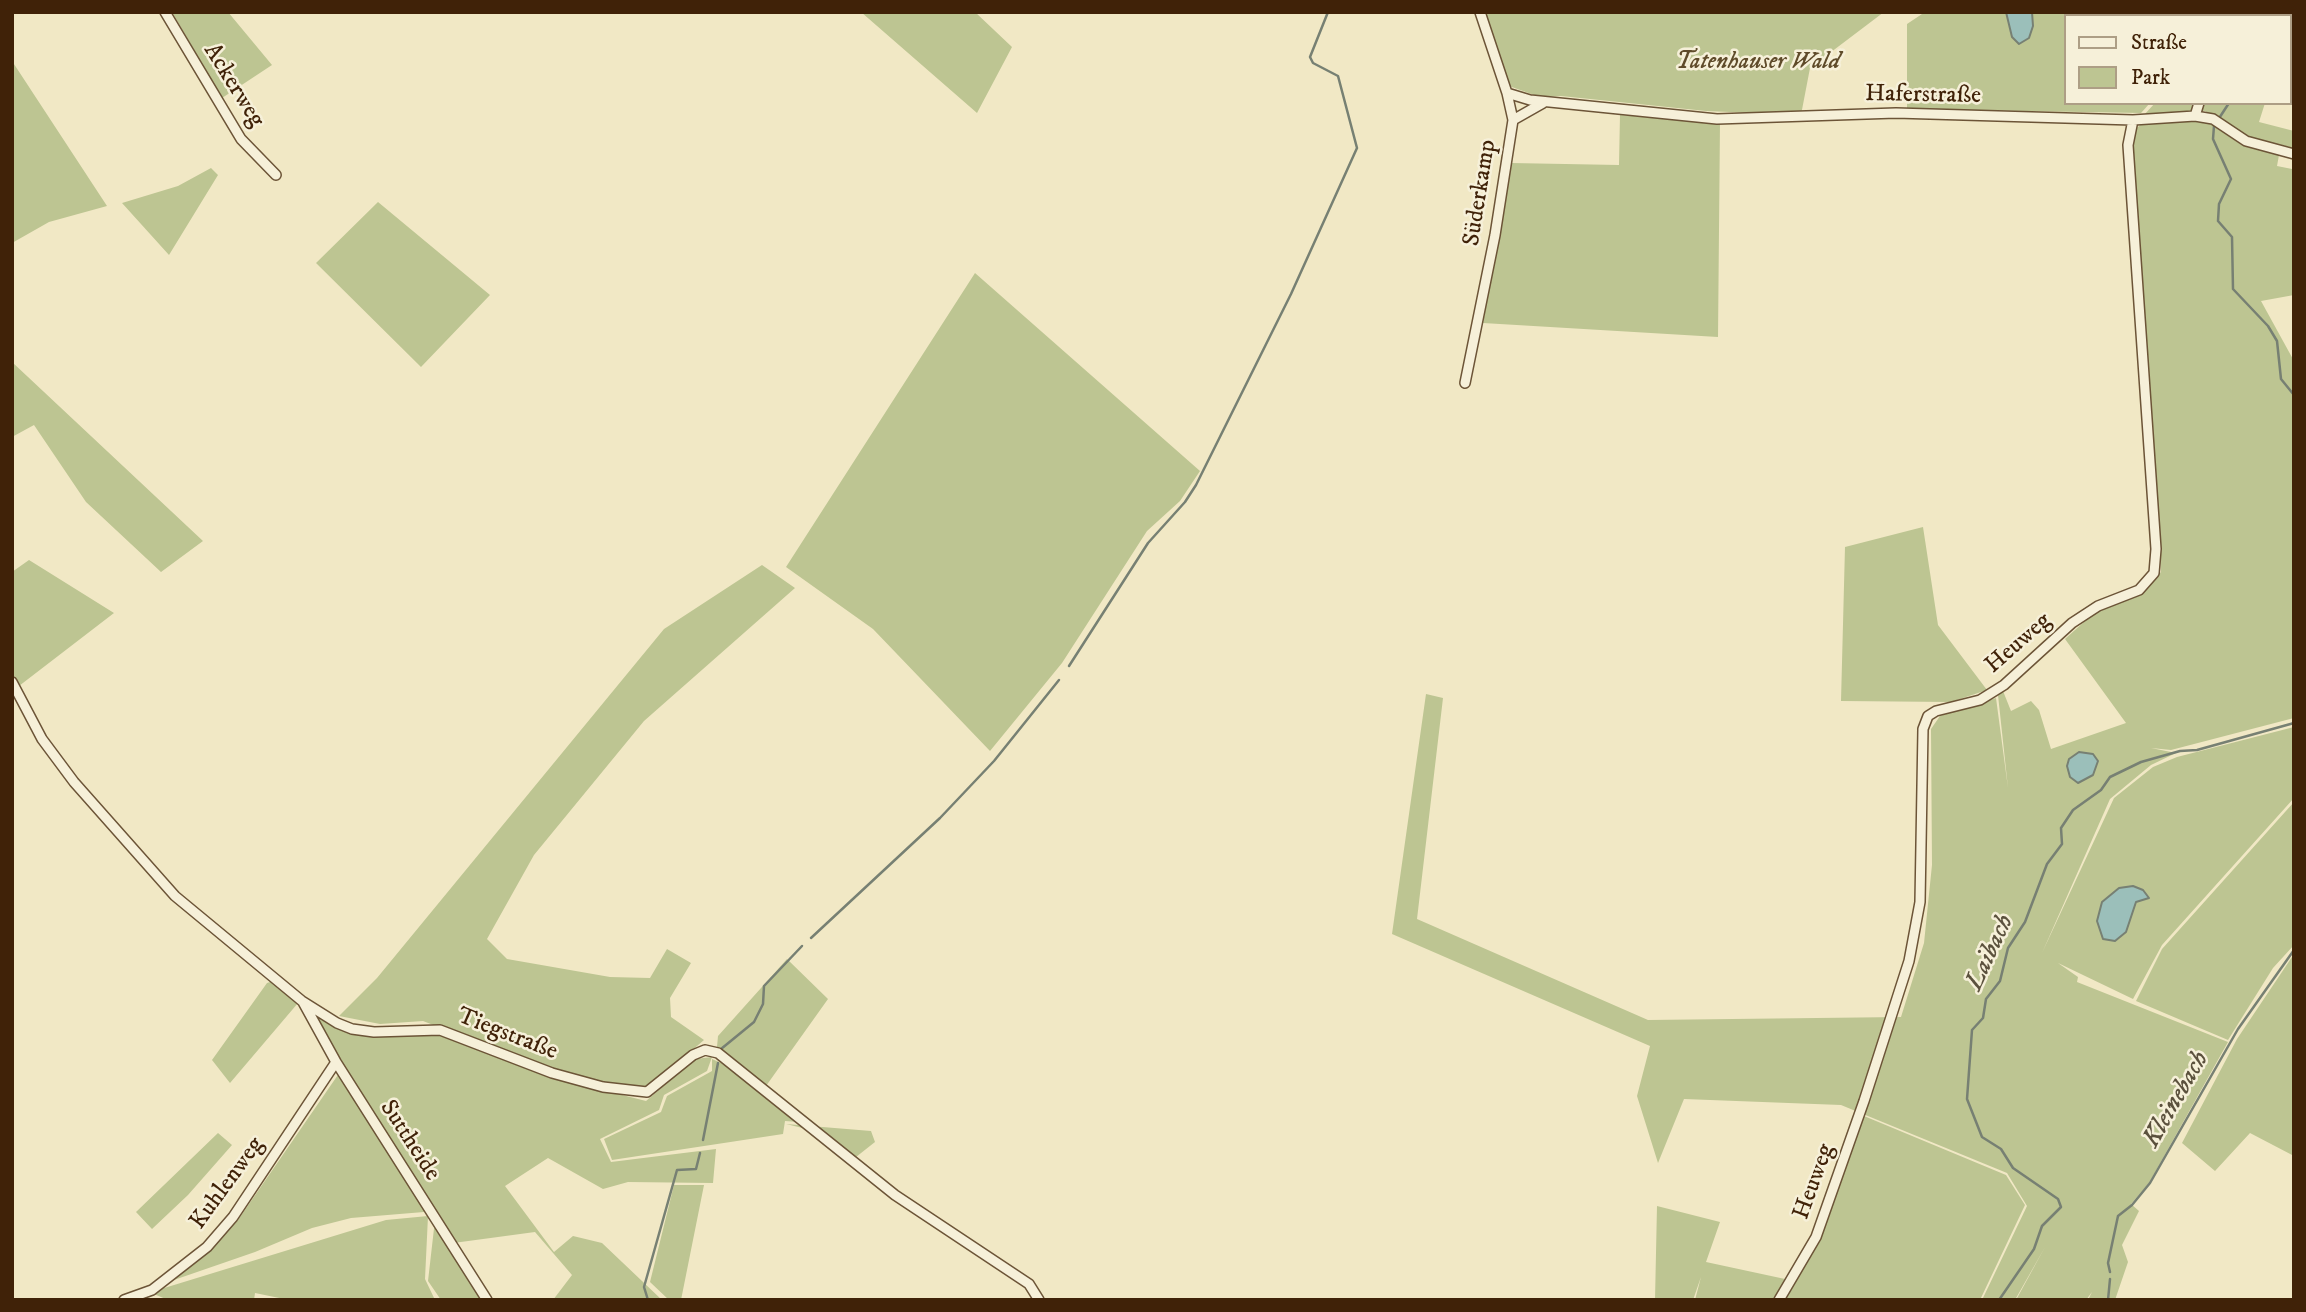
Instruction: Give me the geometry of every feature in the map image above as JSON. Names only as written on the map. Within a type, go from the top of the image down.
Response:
[{"type":"street","name":"Ackerweg","points":[[165,12],[241,139],[276,174]]},
{"type":"street","name":"Süderkamp","points":[[1465,383],[1495,235],[1513,121],[1507,93],[1480,12]]},
{"type":"street","name":"Haferstraße","points":[[1507,93],[1545,102],[1717,119],[1896,113],[2133,120],[2196,116],[2217,121],[2246,141],[2294,154]]},
{"type":"street","points":[[1513,121],[1545,102]]},
{"type":"street","points":[[2196,116],[2199,105]]},
{"type":"street","name":"Heuweg","points":[[1779,1300],[1816,1237],[1909,961],[1920,902],[1923,729],[1928,716],[1936,711],[1980,700],[2004,685],[2072,623],[2098,606],[2139,590],[2154,573],[2156,549],[2128,145],[2133,120]]},
{"type":"street","name":"Tiegstraße","points":[[12,682],[42,739],[66,771],[175,896],[302,1001],[352,1029],[440,1030],[552,1073],[614,1088],[647,1092],[693,1055],[705,1050],[718,1053],[895,1195],[1029,1284],[1039,1300]]},
{"type":"street","name":"Suttheide","points":[[302,1001],[336,1062],[487,1300]]},
{"type":"street","name":"Kuhlenweg","points":[[124,1300],[152,1290],[207,1247],[233,1217],[336,1062]]},
{"type":"green space","points":[[172,12],[228,12],[272,65],[222,98]]},
{"type":"green space","points":[[861,12],[975,12],[1012,47],[977,113]]},
{"type":"green space","name":"Tatenhauser Wald","points":[[1483,12],[1884,12],[1810,68],[1801,115],[1706,111],[1561,96],[1540,97],[1509,86]]},
{"type":"green space","points":[[1925,12],[2202,12],[2064,14],[2064,105],[2148,105],[2141,113],[1907,109],[1907,24]]},
{"type":"green space","points":[[12,61],[107,206],[49,222],[12,243]]},
{"type":"green space","points":[[2153,105],[2264,105],[2259,122],[2294,131],[2294,148],[2249,137],[2205,111],[2144,115]]},
{"type":"green space","points":[[1620,115],[1720,122],[1718,337],[1483,323],[1511,163],[1619,165]]},
{"type":"green space","points":[[2188,121],[2211,124],[2243,146],[2279,155],[2277,166],[2292,169],[2294,165],[2294,295],[2261,301],[2294,361],[2294,718],[2171,750],[2151,748],[2176,753],[2151,765],[2110,799],[2042,953],[2114,798],[2153,767],[2177,757],[2294,727],[2294,798],[2162,945],[2133,999],[2058,963],[2078,977],[2077,982],[2228,1042],[2149,1183],[2131,1204],[2139,1211],[2122,1245],[2128,1262],[2115,1300],[2088,1300],[2092,1292],[2086,1300],[2016,1300],[2045,1247],[2015,1300],[1982,1300],[2027,1206],[2007,1173],[1841,1105],[1684,1099],[1658,1163],[1637,1096],[1650,1046],[1392,934],[1426,694],[1443,698],[1417,919],[1648,1020],[1901,1017],[1924,943],[1932,865],[1931,729],[1940,716],[1996,698],[2008,788],[1998,695],[2003,691],[2011,711],[2031,701],[2039,710],[2051,749],[2126,723],[2065,639],[2095,612],[2145,590],[2161,572],[2131,145],[2134,130],[2143,123]]},
{"type":"green space","points":[[211,168],[218,175],[169,255],[122,203],[178,186]]},
{"type":"green space","points":[[378,202],[490,295],[421,367],[316,263]]},
{"type":"green space","points":[[975,273],[1200,471],[1180,501],[1147,531],[1062,663],[990,751],[873,629],[786,567]]},
{"type":"green space","points":[[12,362],[203,541],[161,572],[86,502],[34,425],[12,437]]},
{"type":"green space","points":[[1923,527],[1938,625],[1987,690],[1951,702],[1841,701],[1845,547]]},
{"type":"green space","points":[[29,560],[114,613],[19,686],[12,672],[12,572]]},
{"type":"green space","points":[[762,565],[795,588],[644,721],[534,855],[487,939],[507,959],[610,977],[650,978],[667,949],[691,963],[670,998],[671,1017],[704,1040],[647,1089],[602,1084],[553,1071],[423,1021],[380,1024],[339,1016],[377,978],[664,629]]},
{"type":"green space","points":[[2294,802],[2294,945],[2273,968],[2228,1040],[2136,1001],[2162,949]]},
{"type":"green space","points":[[2294,954],[2294,1156],[2250,1133],[2215,1171],[2182,1143],[2237,1039]]},
{"type":"green space","points":[[787,959],[828,999],[766,1086],[717,1047],[718,1036]]},
{"type":"green space","points":[[273,981],[298,1003],[230,1083],[212,1060],[267,983]]},
{"type":"green space","points":[[316,1015],[335,1025],[378,1032],[423,1029],[551,1077],[646,1101],[695,1059],[712,1057],[707,1071],[664,1095],[659,1110],[600,1139],[611,1162],[716,1149],[713,1183],[628,1182],[603,1189],[548,1158],[505,1186],[554,1252],[573,1236],[602,1243],[662,1300],[553,1300],[572,1275],[535,1232],[446,1244],[481,1300],[441,1300],[428,1281],[436,1211],[351,1218],[312,1228],[255,1252],[171,1281],[210,1249],[238,1220],[342,1069],[314,1018]]},
{"type":"green space","points":[[712,1059],[728,1066],[799,1122],[785,1121],[783,1134],[612,1160],[604,1139],[661,1112],[667,1096],[712,1071]]},
{"type":"green space","points":[[1864,1116],[2006,1175],[2025,1205],[1980,1300],[1783,1300],[1823,1225]]},
{"type":"green space","points":[[786,1124],[871,1131],[875,1142],[856,1157],[827,1134]]},
{"type":"green space","points":[[218,1133],[232,1145],[188,1195],[152,1229],[136,1212]]},
{"type":"green space","points":[[674,1185],[704,1185],[681,1300],[669,1300],[650,1282]]},
{"type":"green space","points":[[1657,1206],[1720,1222],[1706,1262],[1785,1279],[1774,1300],[1695,1300],[1701,1277],[1693,1300],[1655,1300]]},
{"type":"green space","points":[[428,1216],[425,1279],[435,1300],[289,1300],[255,1293],[254,1300],[168,1300],[154,1294],[161,1289],[386,1220]]},
{"type":"water","points":[[2006,12],[2032,12],[2033,26],[2029,38],[2019,44],[2012,37]]},
{"type":"water","points":[[2079,752],[2093,754],[2098,761],[2093,775],[2078,783],[2070,777],[2067,766],[2069,759]]},
{"type":"water","points":[[2133,886],[2143,890],[2149,898],[2136,902],[2126,932],[2115,941],[2103,939],[2097,921],[2102,902],[2119,888]]},
{"type":"waterway","points":[[1069,666],[1148,543],[1185,502],[1196,485],[1291,294],[1357,148],[1338,76],[1313,63],[1310,57],[1328,12]]},
{"type":"waterway","name":"Laibach","points":[[2228,105],[2214,126],[2213,139],[2231,179],[2219,204],[2218,221],[2232,237],[2233,289],[2268,326],[2277,341],[2281,379],[2294,395]]},
{"type":"waterway","points":[[811,938],[940,818],[994,761],[1059,680]]},
{"type":"waterway","name":"Laibach","points":[[1999,1300],[2034,1249],[2042,1226],[2061,1207],[2058,1199],[2013,1168],[2001,1149],[1982,1137],[1967,1099],[1972,1030],[1983,1018],[1986,999],[2000,981],[2008,948],[2025,922],[2047,864],[2062,844],[2061,828],[2073,810],[2101,790],[2110,777],[2141,762],[2180,751],[2197,750],[2294,723]]},
{"type":"waterway","points":[[721,1049],[754,1022],[763,1004],[764,986],[802,946]]},
{"type":"waterway","name":"Kleinebach","points":[[2110,1272],[2108,1263],[2118,1216],[2132,1205],[2150,1183],[2238,1029],[2294,950]]},
{"type":"waterway","points":[[703,1140],[718,1063]]},
{"type":"waterway","points":[[648,1300],[644,1287],[677,1170],[696,1169],[700,1153]]},
{"type":"waterway","name":"Kleinebach","points":[[2108,1300],[2110,1279]]}]
